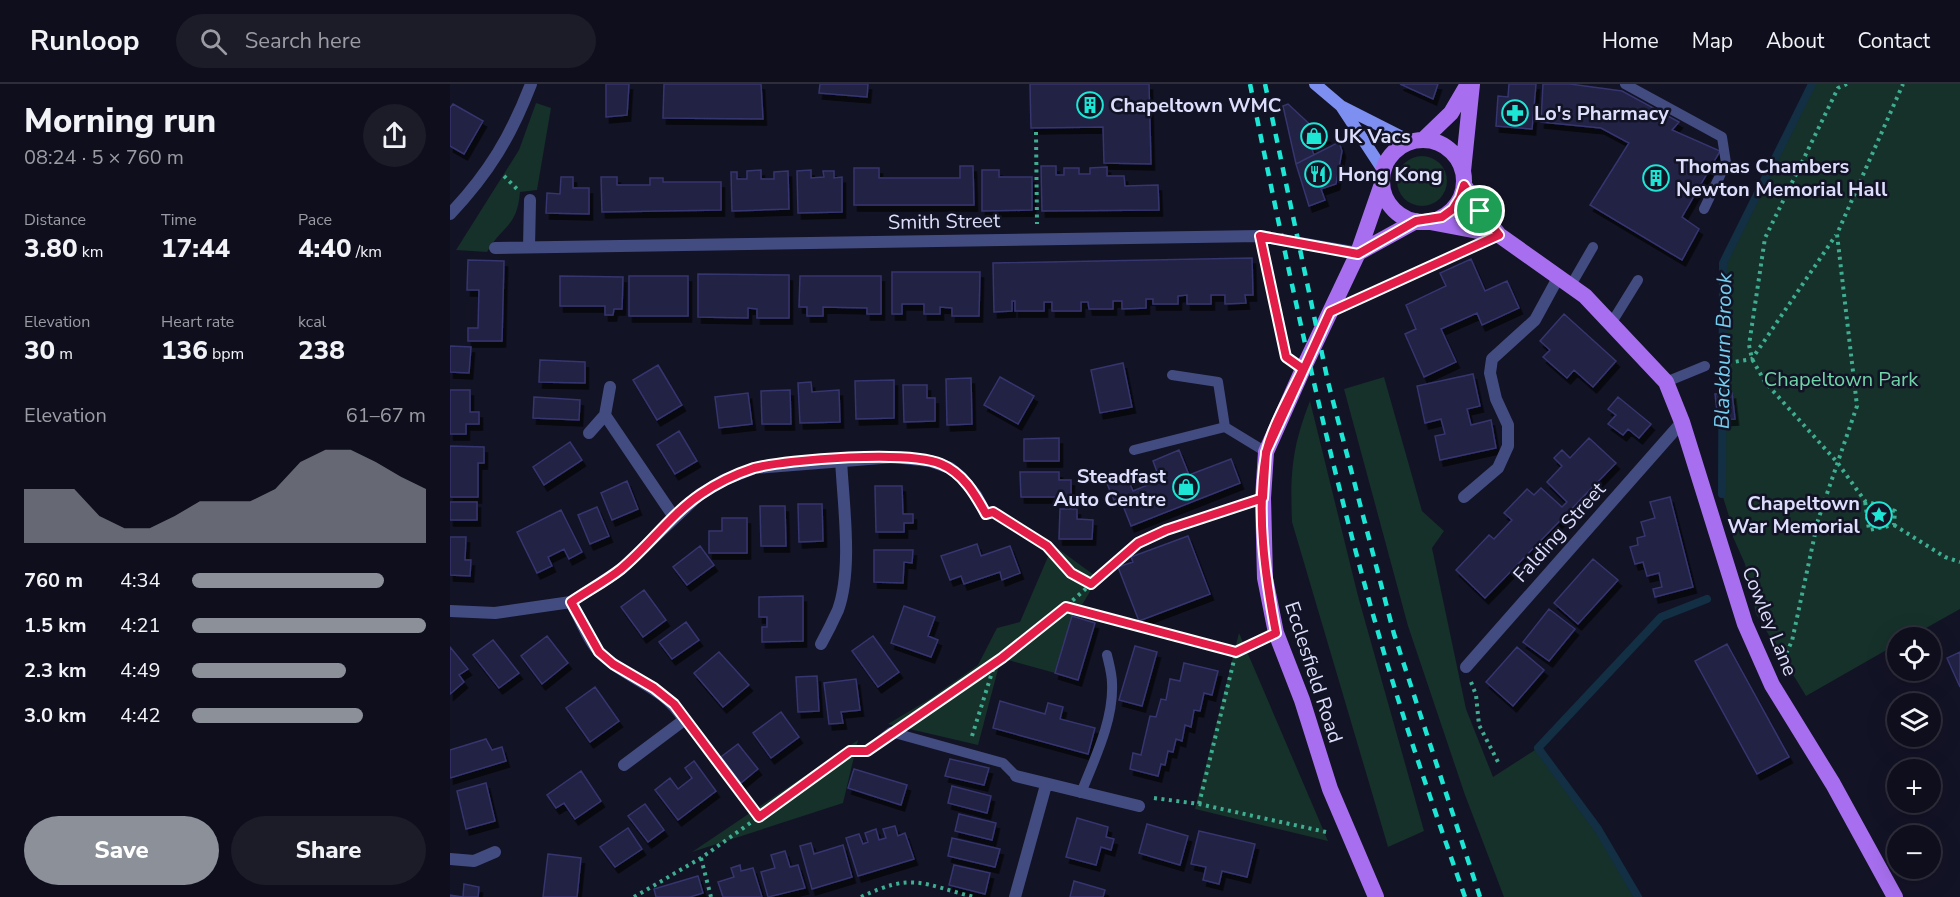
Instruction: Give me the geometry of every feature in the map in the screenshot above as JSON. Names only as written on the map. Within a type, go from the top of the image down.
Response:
[{"type":"main road","points":[[1382,177],[1393,152],[1417,140],[1451,113],[1470,84]]},
{"type":"main road","points":[[1358,254],[1422,221],[1442,217],[1453,209],[1460,198],[1464,178],[1470,84]]},
{"type":"main road","points":[[1323,86],[1341,106],[1382,177],[1385,197],[1392,208],[1422,221]]},
{"type":"main road","points":[[1341,106],[1417,140],[1437,142],[1449,149],[1458,159],[1464,178]]},
{"type":"main road","name":"Ecclesfield Road","points":[[1376,897],[1330,789],[1302,700],[1276,633],[1265,578],[1263,498],[1266,452],[1358,254],[1382,177]]},
{"type":"main road","name":"Cowley Lane","points":[[1464,178],[1480,211],[1499,235],[1565,281],[1612,322],[1666,382],[1682,422],[1741,615],[1772,685],[1833,784],[1895,897]]},
{"type":"main road","name":"Cowley Lane","points":[[1422,221],[1499,235]]},
{"type":"street","points":[[450,214],[492,165],[516,123],[531,84]]},
{"type":"street","points":[[529,247],[530,201]]},
{"type":"street","name":"Smith Street","points":[[495,248],[1260,236],[1358,254]]},
{"type":"street","points":[[1464,498],[1498,468],[1508,446],[1508,425],[1496,399],[1490,373],[1492,359],[1535,320],[1565,281]]},
{"type":"street","points":[[589,433],[605,414],[610,387]]},
{"type":"street","points":[[605,414],[674,517]]},
{"type":"street","name":"Falding Street","points":[[1466,667],[1682,422]]},
{"type":"street","points":[[450,611],[495,613],[571,602],[620,570],[699,495],[724,480],[755,468],[841,459],[894,457],[939,463],[961,477],[976,495],[986,514]]},
{"type":"street","points":[[821,644],[838,609],[843,588],[845,548],[841,459]]},
{"type":"street","points":[[571,602],[599,652],[613,664],[661,693],[674,704],[684,720],[624,765]]},
{"type":"street","points":[[1016,776],[1138,806]]},
{"type":"street","points":[[1015,897],[1046,785]]},
{"type":"street","points":[[450,859],[474,861],[495,852]]},
{"type":"lane","points":[[1625,84],[1722,137],[1726,163],[1704,209]]},
{"type":"lane","points":[[1565,281],[1593,247]]},
{"type":"lane","points":[[1612,322],[1638,280]]},
{"type":"lane","points":[[1666,382],[1705,366]]},
{"type":"lane","points":[[1172,375],[1218,382],[1225,427]]},
{"type":"lane","points":[[1134,450],[1225,427],[1266,452]]},
{"type":"lane","points":[[1193,520],[1263,498]]},
{"type":"lane","points":[[1082,793],[1099,748],[1108,713],[1112,684],[1107,655]]},
{"type":"lane","points":[[867,751],[891,732],[968,751],[1003,763],[1016,776]]},
{"type":"path","points":[[1848,84],[1838,88],[1765,238],[1750,332],[1752,359],[1779,401],[1837,462],[1865,501],[1869,530],[1894,525],[1945,557],[1960,562]]},
{"type":"path","points":[[1705,366],[1752,359],[1837,234],[1903,84]]},
{"type":"path","points":[[1036,132],[1038,240]]},
{"type":"path","points":[[492,165],[530,201]]},
{"type":"path","points":[[1772,685],[1792,641],[1818,520],[1857,406],[1837,234]]},
{"type":"path","points":[[1260,236],[1286,357],[1303,369]]},
{"type":"path","points":[[1330,312],[1468,249]]},
{"type":"path","points":[[1865,501],[1895,511],[1894,525]]},
{"type":"path","points":[[986,514],[993,512],[1021,528],[1047,546],[1071,573],[1091,584]]},
{"type":"path","points":[[891,732],[995,663],[1066,607],[1138,543],[1193,520]]},
{"type":"path","points":[[1066,607],[1236,652],[1276,633]]},
{"type":"path","points":[[1199,804],[1236,652]]},
{"type":"path","points":[[968,751],[995,663]]},
{"type":"path","points":[[1466,667],[1476,695],[1479,726],[1498,762]]},
{"type":"path","points":[[684,720],[759,817]]},
{"type":"path","points":[[634,897],[701,858],[850,751],[867,751]]},
{"type":"path","points":[[1138,806],[1146,797],[1199,804],[1350,836]]},
{"type":"path","points":[[701,858],[711,897]]},
{"type":"path","points":[[861,897],[900,882],[921,882],[974,897]]},
{"type":"green space","name":"Chapeltown Park","points":[[1808,84],[1960,84],[1960,609],[1928,627],[1887,627],[1887,650],[1806,696],[1756,614],[1745,564],[1733,537],[1733,529],[1722,494],[1723,263],[1803,102]]},
{"type":"green space","points":[[536,103],[551,108],[537,190],[520,192],[516,213],[487,252],[456,250],[519,150]]},
{"type":"green space","points":[[1417,156],[1427,156],[1440,163],[1447,176],[1447,186],[1440,199],[1427,206],[1417,206],[1408,202],[1401,195],[1397,186],[1397,176],[1401,167],[1408,160]]},
{"type":"green space","points":[[1384,377],[1422,511],[1444,531],[1432,548],[1466,709],[1493,777],[1538,748],[1598,829],[1638,897],[1504,897],[1465,795],[1408,626],[1344,389]]},
{"type":"green space","points":[[1310,401],[1358,596],[1424,831],[1388,847],[1292,522],[1291,489],[1294,460],[1299,432]]},
{"type":"green space","points":[[1053,545],[1098,578],[1079,610],[1072,616],[1055,673],[1001,658],[978,745],[888,724],[928,700],[978,665],[997,628],[1020,622]]},
{"type":"green space","points":[[1239,633],[1328,841],[1195,809]]},
{"type":"green space","points":[[858,740],[843,803],[692,852]]},
{"type":"building","points":[[606,84],[629,84],[627,115],[606,117]]},
{"type":"building","points":[[664,84],[761,84],[763,119],[663,118]]},
{"type":"building","points":[[820,84],[868,84],[867,97],[819,93]]},
{"type":"building","name":"Chapeltown WMC","points":[[1030,84],[1149,84],[1151,164],[1104,163],[1103,127],[1031,128]]},
{"type":"building","points":[[1400,84],[1438,84],[1433,99]]},
{"type":"building","points":[[1509,84],[1536,84],[1532,129],[1496,126],[1498,96],[1508,97]]},
{"type":"building","name":"Thomas Chambers Newton Memorial Hall","points":[[1543,84],[1570,84],[1622,91],[1679,122],[1672,130],[1720,151],[1682,217],[1699,229],[1682,260],[1590,205],[1629,143],[1601,128],[1541,122]]},
{"type":"building","points":[[453,104],[483,121],[464,154],[450,146],[450,108]]},
{"type":"building","points":[[1288,104],[1319,133],[1327,137],[1310,144],[1314,155],[1296,164],[1283,106]]},
{"type":"building","name":"Hong Kong","points":[[1339,142],[1342,151],[1336,184],[1321,189],[1325,200],[1309,206],[1296,164]]},
{"type":"building","points":[[960,166],[973,166],[974,205],[854,205],[854,168],[879,168],[879,178],[960,178]]},
{"type":"building","points":[[1041,166],[1056,166],[1056,175],[1064,175],[1064,168],[1079,168],[1079,174],[1090,174],[1090,168],[1107,167],[1107,176],[1124,176],[1125,186],[1158,185],[1159,210],[1042,211]]},
{"type":"building","points":[[761,170],[761,179],[774,179],[774,172],[788,171],[789,209],[732,211],[731,172],[737,172],[737,179],[747,179],[747,171]]},
{"type":"building","points":[[811,170],[811,178],[824,177],[823,171],[834,171],[834,178],[842,177],[842,212],[798,213],[797,171]]},
{"type":"building","points":[[982,170],[999,170],[999,177],[1032,177],[1032,210],[982,211]]},
{"type":"building","points":[[561,177],[573,177],[573,188],[589,188],[589,214],[546,213],[547,193],[560,194]]},
{"type":"building","points":[[601,177],[617,177],[617,185],[650,185],[650,178],[663,178],[663,182],[721,182],[721,210],[602,212]]},
{"type":"building","points":[[1252,258],[1253,295],[1245,295],[1246,303],[1225,304],[1225,295],[1211,295],[1211,304],[1187,304],[1187,295],[1178,296],[1178,304],[1153,304],[1153,299],[1146,299],[1146,308],[1122,309],[1122,301],[1113,301],[1113,309],[1089,309],[1088,302],[1081,302],[1081,311],[1052,311],[1052,302],[1044,302],[1044,311],[1015,311],[1015,301],[1012,301],[1012,311],[994,312],[993,263]]},
{"type":"building","points":[[1471,259],[1485,291],[1507,281],[1519,308],[1482,325],[1477,313],[1441,329],[1456,362],[1424,377],[1405,334],[1416,329],[1406,305],[1446,286],[1440,273]]},
{"type":"building","points":[[468,260],[504,261],[502,341],[468,341],[468,328],[478,328],[479,290],[467,290]]},
{"type":"building","points":[[892,272],[980,272],[979,316],[952,316],[952,308],[940,307],[940,314],[924,314],[924,304],[902,304],[902,314],[892,314]]},
{"type":"building","points":[[698,274],[789,275],[789,318],[757,318],[757,309],[748,308],[748,318],[698,317]]},
{"type":"building","points":[[560,276],[623,277],[622,309],[614,309],[613,315],[605,315],[605,306],[560,306]]},
{"type":"building","points":[[629,276],[688,276],[688,316],[629,316]]},
{"type":"building","points":[[800,276],[881,276],[881,314],[867,314],[867,308],[823,307],[823,316],[807,316],[807,307],[799,307]]},
{"type":"building","points":[[1564,314],[1616,361],[1593,387],[1574,370],[1567,378],[1543,357],[1550,350],[1540,341]]},
{"type":"building","points":[[450,346],[471,347],[469,373],[450,372]]},
{"type":"building","points":[[540,360],[585,362],[585,383],[539,382]]},
{"type":"building","points":[[1123,363],[1132,407],[1100,413],[1091,370]]},
{"type":"building","points":[[658,365],[682,405],[657,420],[633,380]]},
{"type":"building","points":[[1473,374],[1480,406],[1467,409],[1471,425],[1491,420],[1496,448],[1440,460],[1435,436],[1445,434],[1441,419],[1425,423],[1417,386]]},
{"type":"building","points":[[1000,377],[1034,396],[1018,424],[984,405]]},
{"type":"building","points":[[971,378],[972,424],[947,425],[946,379]]},
{"type":"building","points":[[894,380],[894,418],[856,419],[855,381]]},
{"type":"building","points":[[811,382],[812,392],[839,390],[840,422],[800,423],[798,383]]},
{"type":"building","points":[[903,385],[927,385],[927,398],[935,398],[935,421],[904,422]]},
{"type":"building","points":[[450,390],[470,390],[470,412],[479,412],[479,424],[466,424],[466,434],[450,434]]},
{"type":"building","points":[[790,390],[791,424],[762,424],[761,391]]},
{"type":"building","points":[[748,393],[752,424],[719,428],[715,397]]},
{"type":"building","points":[[1732,393],[1735,419],[1718,420],[1715,394]]},
{"type":"building","points":[[534,397],[580,400],[579,420],[533,418]]},
{"type":"building","points":[[1618,397],[1651,424],[1639,438],[1628,429],[1623,435],[1608,424],[1616,415],[1608,409]]},
{"type":"building","points":[[679,431],[697,461],[675,474],[657,445]]},
{"type":"building","points":[[1059,438],[1059,461],[1024,461],[1024,439]]},
{"type":"building","points":[[1589,438],[1616,463],[1485,598],[1456,570],[1489,535],[1494,539],[1512,520],[1504,513],[1527,489],[1534,495],[1541,488],[1562,507],[1567,502],[1547,482],[1562,466],[1554,458],[1562,450],[1570,458]]},
{"type":"building","points":[[570,442],[582,460],[544,485],[533,467]]},
{"type":"building","points":[[450,446],[484,447],[484,463],[478,463],[478,497],[450,497]]},
{"type":"building","name":"Steadfast Auto Centre","points":[[1179,450],[1189,475],[1231,459],[1240,483],[1131,526],[1120,498],[1114,500],[1105,479],[1125,472],[1133,491],[1160,480],[1153,461]]},
{"type":"building","points":[[1020,472],[1059,472],[1059,480],[1071,480],[1071,497],[1021,497]]},
{"type":"building","points":[[627,481],[638,509],[612,520],[601,493]]},
{"type":"building","points":[[875,486],[902,486],[903,514],[913,514],[913,523],[904,523],[904,532],[876,532]]},
{"type":"building","points":[[1670,497],[1693,587],[1655,597],[1653,589],[1662,587],[1659,573],[1647,576],[1643,562],[1635,564],[1630,547],[1638,545],[1637,538],[1645,536],[1641,522],[1655,518],[1650,502]]},
{"type":"building","points":[[450,502],[477,502],[477,520],[450,520]]},
{"type":"building","points":[[798,504],[822,504],[823,541],[799,542]]},
{"type":"building","points":[[760,506],[785,506],[786,546],[761,546]]},
{"type":"building","points":[[597,507],[609,536],[590,544],[578,515]]},
{"type":"building","points":[[1060,509],[1077,509],[1077,519],[1093,520],[1092,539],[1059,539]]},
{"type":"building","points":[[561,510],[582,552],[569,559],[564,549],[548,557],[552,566],[537,573],[517,532]]},
{"type":"building","points":[[722,518],[747,518],[747,553],[709,553],[709,531],[722,531]]},
{"type":"building","points":[[1188,536],[1210,594],[1139,621],[1118,567],[1133,562],[1131,557]]},
{"type":"building","points":[[450,537],[466,537],[465,560],[471,560],[470,576],[450,575]]},
{"type":"building","points":[[977,544],[981,556],[1010,546],[1020,573],[1002,580],[1000,572],[964,584],[961,576],[950,580],[941,556]]},
{"type":"building","points":[[700,546],[714,565],[687,585],[673,567]]},
{"type":"building","points":[[874,550],[913,550],[912,563],[904,562],[903,583],[874,582]]},
{"type":"building","points":[[1593,559],[1618,580],[1578,624],[1554,603]]},
{"type":"building","points":[[644,590],[666,620],[643,637],[621,607]]},
{"type":"building","points":[[803,596],[803,641],[762,642],[762,627],[767,627],[767,617],[759,617],[759,597]]},
{"type":"building","points":[[904,606],[935,617],[928,636],[938,640],[931,657],[891,643]]},
{"type":"building","points":[[1549,609],[1575,629],[1549,661],[1523,642]]},
{"type":"building","points":[[1072,616],[1095,623],[1078,680],[1055,673]]},
{"type":"building","points":[[686,622],[699,640],[672,659],[659,642]]},
{"type":"building","points":[[547,636],[568,663],[542,684],[521,656]]},
{"type":"building","points":[[873,636],[899,672],[878,687],[852,651]]},
{"type":"building","points":[[493,640],[519,673],[499,688],[473,655]]},
{"type":"building","points":[[1727,644],[1789,757],[1757,774],[1695,661]]},
{"type":"building","points":[[1135,646],[1157,652],[1142,706],[1119,700]]},
{"type":"building","points":[[450,647],[468,669],[459,675],[464,682],[450,694]]},
{"type":"building","points":[[1517,647],[1544,670],[1513,706],[1486,682]]},
{"type":"building","points":[[719,652],[749,685],[723,707],[694,673]]},
{"type":"building","points":[[1960,652],[1960,687],[1947,658]]},
{"type":"building","points":[[1184,663],[1218,671],[1212,695],[1204,693],[1200,711],[1194,710],[1191,727],[1185,725],[1182,741],[1176,739],[1173,752],[1168,751],[1165,765],[1161,764],[1158,776],[1130,769],[1133,753],[1141,755],[1150,716],[1156,717],[1161,699],[1166,700],[1170,679],[1180,681]]},
{"type":"building","points":[[817,676],[819,711],[798,712],[796,677]]},
{"type":"building","points":[[856,679],[860,710],[841,712],[843,723],[829,724],[824,683]]},
{"type":"building","points":[[595,687],[619,721],[590,742],[566,708]]},
{"type":"building","points":[[1000,701],[1045,714],[1048,703],[1063,707],[1060,719],[1095,728],[1088,754],[993,728]]},
{"type":"building","points":[[781,712],[799,737],[771,758],[753,733]]},
{"type":"building","points":[[486,739],[492,750],[502,747],[506,761],[450,778],[450,750]]},
{"type":"building","points":[[738,744],[758,769],[741,783],[721,757]]},
{"type":"building","points":[[950,759],[989,768],[984,785],[945,776]]},
{"type":"building","points":[[694,761],[716,791],[678,820],[655,790],[670,778],[678,789],[692,778],[685,768]]},
{"type":"building","points":[[854,769],[907,785],[901,805],[848,788]]},
{"type":"building","points":[[581,771],[601,801],[575,819],[564,803],[556,808],[547,795]]},
{"type":"building","points":[[486,783],[495,821],[466,829],[457,791]]},
{"type":"building","points":[[952,786],[991,796],[987,813],[948,803]]},
{"type":"building","points":[[645,804],[664,830],[648,842],[628,816]]},
{"type":"building","points":[[959,814],[996,823],[992,840],[955,831]]},
{"type":"building","points":[[1077,818],[1108,827],[1106,837],[1114,839],[1111,850],[1101,847],[1096,865],[1066,857]]},
{"type":"building","points":[[1147,824],[1188,836],[1180,865],[1139,853]]},
{"type":"building","points":[[895,826],[898,836],[905,833],[914,859],[858,876],[846,838],[859,834],[863,844],[868,842],[865,833],[876,829],[879,840],[886,838],[883,829]]},
{"type":"building","points":[[628,828],[642,849],[615,867],[600,847]]},
{"type":"building","points":[[1199,831],[1255,844],[1247,877],[1222,871],[1219,884],[1203,880],[1206,867],[1191,864]]},
{"type":"building","points":[[952,838],[1000,849],[995,867],[948,856]]},
{"type":"building","points":[[811,843],[814,854],[843,845],[852,877],[812,889],[800,846]]},
{"type":"building","points":[[785,851],[790,867],[798,865],[805,888],[768,897],[761,872],[775,868],[771,855]]},
{"type":"building","points":[[548,854],[581,858],[577,897],[543,897]]},
{"type":"building","points":[[740,865],[741,871],[753,868],[762,897],[723,897],[718,882],[734,877],[731,868]]},
{"type":"building","points":[[954,865],[990,873],[985,894],[949,885]]},
{"type":"building","points":[[698,876],[703,893],[690,897],[656,897],[654,889]]},
{"type":"building","points":[[1074,881],[1105,890],[1103,897],[1070,897]]},
{"type":"building","points":[[464,884],[479,887],[478,897],[463,897]]},
{"type":"waterway","name":"Blackburn Brook","points":[[1722,494],[1723,263],[1812,84]]},
{"type":"waterway","name":"Blackburn Brook","points":[[1638,897],[1598,829],[1538,748],[1661,617],[1707,599]]},
{"type":"railway","points":[[1250,84],[1309,363],[1361,570],[1400,704],[1465,897]]},
{"type":"railway","points":[[1265,84],[1328,382],[1394,634],[1480,897]]},
{"type":"place","name":"Chapeltown WMC","points":[[1090,105]]},
{"type":"place","name":"Lo's Pharmacy","points":[[1515,113]]},
{"type":"place","name":"UK Vacs","points":[[1314,136]]},
{"type":"place","name":"Hong Kong","points":[[1318,174]]},
{"type":"place","name":"Thomas Chambers Newton Memorial Hall","points":[[1656,178]]},
{"type":"place","name":"Steadfast Auto Centre","points":[[1186,487]]},
{"type":"place","name":"Chapeltown War Memorial","points":[[1879,515]]},
{"type":"route","points":[[1480,211],[1464,185],[1453,209],[1442,217],[1429,221],[1416,221],[1358,254],[1260,236],[1286,357],[1303,369],[1266,452],[1263,498],[1265,578],[1276,633],[1236,652],[1066,607],[1002,658],[891,732],[867,751],[850,751],[759,817],[674,704],[654,688],[613,664],[599,652],[571,602],[620,570],[699,495],[724,480],[755,468],[790,463],[894,457],[930,460],[950,468],[976,495],[986,514],[993,512],[1021,528],[1047,546],[1071,573],[1091,584],[1138,543],[1166,530],[1263,498],[1266,452],[1330,312],[1499,235],[1480,211]]}]
